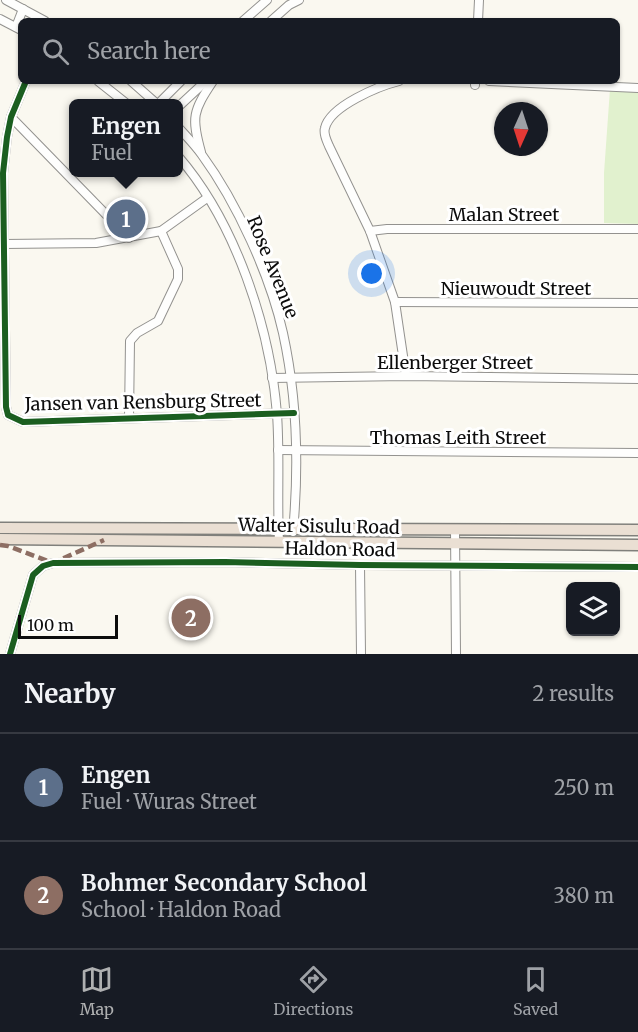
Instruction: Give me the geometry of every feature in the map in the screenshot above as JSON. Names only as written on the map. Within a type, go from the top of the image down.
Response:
[{"type":"highway","name":"Walter Sisulu Road","points":[[0,528],[179,541],[638,545]]},
{"type":"highway","name":"Walter Sisulu Road","points":[[0,539],[178,528],[638,530]]},
{"type":"highway","points":[[178,528],[179,541]]},
{"type":"highway","points":[[362,529],[362,543]]},
{"type":"highway","points":[[562,545],[563,530]]},
{"type":"street","points":[[0,8],[5,0],[20,5],[39,18]]},
{"type":"street","points":[[246,18],[267,0]]},
{"type":"street","points":[[274,18],[289,5],[299,0]]},
{"type":"street","points":[[478,18],[479,0]]},
{"type":"street","points":[[0,19],[18,28]]},
{"type":"street","name":"Jansen van Rensburg Street","points":[[25,84],[11,117],[3,172],[6,407],[8,415],[23,422],[294,413]]},
{"type":"street","points":[[102,84],[121,99]]},
{"type":"street","points":[[134,84],[151,99]]},
{"type":"street","points":[[162,99],[179,84]]},
{"type":"street","points":[[183,102],[203,84]]},
{"type":"street","points":[[202,154],[195,128],[195,114],[198,103],[211,84]]},
{"type":"street","points":[[391,84],[361,95],[332,117],[325,128],[329,146],[370,231],[395,302],[406,376]]},
{"type":"street","points":[[553,84],[638,88]]},
{"type":"street","points":[[11,117],[69,176]]},
{"type":"street","name":"Rose Avenue","points":[[183,133],[202,154],[228,197],[254,248],[283,332],[291,377],[296,450],[293,542]]},
{"type":"street","name":"Rose Avenue","points":[[183,163],[207,198],[232,244],[252,291],[259,315],[277,414],[279,542]]},
{"type":"street","points":[[70,177],[129,238]]},
{"type":"street","points":[[4,244],[96,243],[161,231],[207,198]]},
{"type":"street","name":"Malan Street","points":[[370,231],[387,229],[638,229]]},
{"type":"street","points":[[129,418],[130,341],[137,333],[158,321],[178,279],[178,269],[161,231]]},
{"type":"street","name":"Nieuwoudt Street","points":[[395,302],[638,303]]},
{"type":"street","name":"Ellenberger Street","points":[[272,378],[406,376],[638,379]]},
{"type":"street","name":"Thomas Leith Street","points":[[278,450],[638,453]]},
{"type":"street","points":[[455,529],[456,654]]},
{"type":"street","name":"Haldon Road","points":[[10,654],[35,572],[53,562],[638,567]]},
{"type":"street","points":[[360,565],[361,654]]},
{"type":"green space","points":[[610,89],[638,89],[638,224],[604,223],[604,173]]},
{"type":"marked path","points":[[0,545],[53,563],[104,540]]},
{"type":"cycle path","points":[[25,84],[11,117],[3,173],[6,407],[8,415],[23,422],[294,413]]},
{"type":"cycle path","points":[[10,654],[33,575],[43,566],[53,563],[225,562],[638,567]]},
{"type":"place","name":"Engen","points":[[126,219]]},
{"type":"place","name":"Bohmer Secondary School","points":[[191,618]]}]
